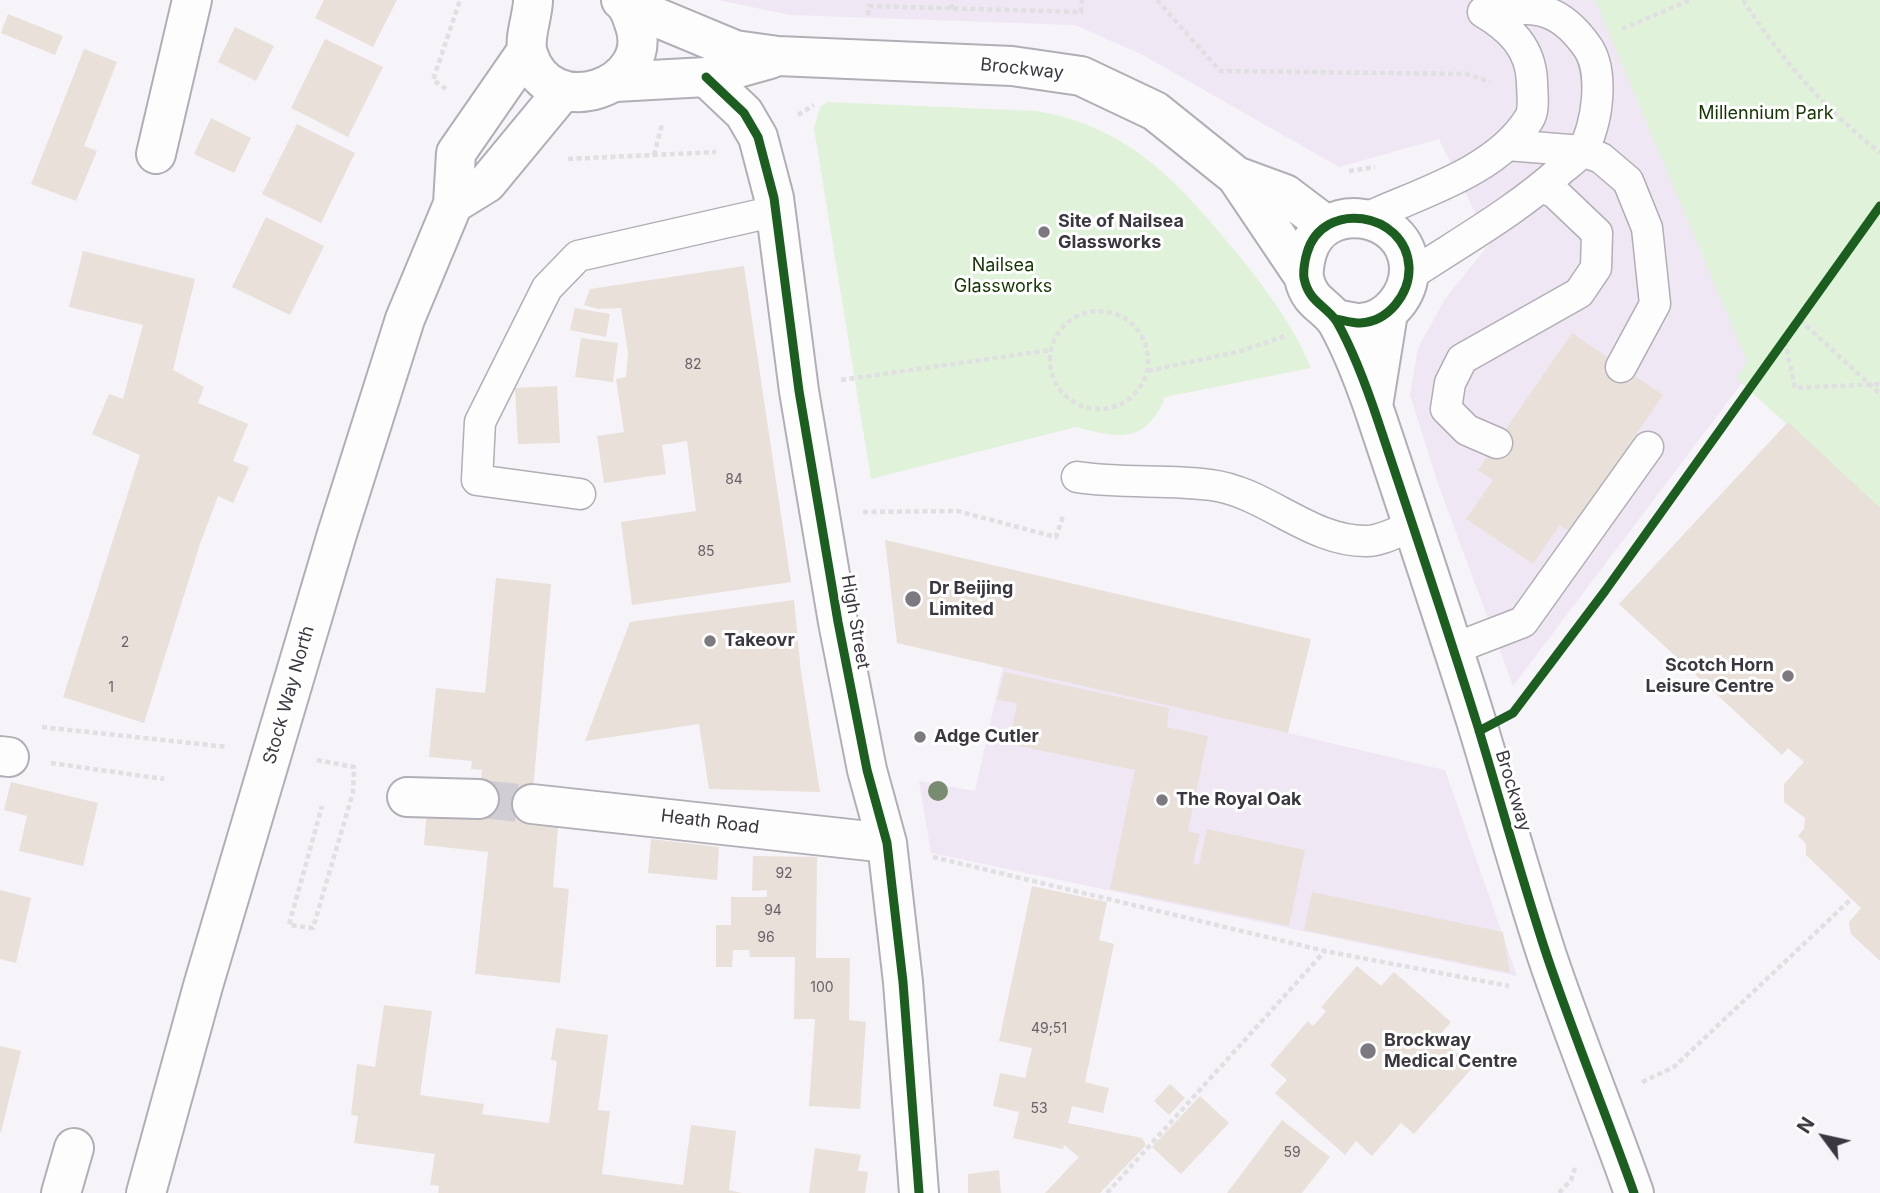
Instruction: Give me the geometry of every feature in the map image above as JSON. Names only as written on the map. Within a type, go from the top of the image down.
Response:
[{"type":"street","points":[[156,154],[192,0]]},
{"type":"street","points":[[526,52],[539,76],[562,91],[590,93],[615,82],[633,60],[637,31],[624,2]]},
{"type":"street","name":"Brockway","points":[[624,2],[735,50],[778,56],[1012,66],[1081,75],[1155,111],[1236,176],[1304,277],[1314,302],[1335,319],[1373,407],[1453,649],[1547,955],[1634,1193]]},
{"type":"street","name":"Stock Way North","points":[[146,1193],[273,752],[405,319],[453,204],[456,153],[526,52],[537,3]]},
{"type":"street","name":"Brockway","points":[[615,82],[706,77],[778,56]]},
{"type":"street","name":"High Street","points":[[706,77],[744,113],[758,137],[776,211],[799,391],[821,519],[865,756],[887,842],[903,982],[919,1193]]},
{"type":"street","points":[[453,204],[487,183],[562,91]]},
{"type":"street","name":"Brockway","points":[[1236,176],[1285,194],[1326,225]]},
{"type":"street","points":[[1304,277],[1308,250],[1326,225],[1345,219],[1366,218],[1384,225],[1399,238],[1408,256],[1409,276]]},
{"type":"street","name":"Brockway","points":[[1373,407],[1388,313],[1402,297],[1409,276]]},
{"type":"street","points":[[1335,319],[1362,323],[1388,313]]},
{"type":"street","points":[[407,797],[479,799]]},
{"type":"street","name":"Heath Road","points":[[532,804],[887,842]]},
{"type":"street","points":[[61,1193],[74,1148]]},
{"type":"lane","points":[[1366,218],[1473,169],[1507,145],[1531,117],[1531,68],[1517,37],[1483,12],[1533,7],[1551,12],[1586,45],[1598,68],[1597,105],[1582,151],[1541,188],[1409,276]]},
{"type":"lane","points":[[1507,145],[1582,151],[1601,158],[1628,181],[1647,228],[1655,304],[1621,367]]},
{"type":"lane","points":[[1497,443],[1467,430],[1446,410],[1450,383],[1462,359],[1579,293],[1596,268],[1597,233],[1554,192],[1541,188]]},
{"type":"lane","points":[[580,494],[477,480],[480,422],[547,288],[578,256],[776,211]]},
{"type":"lane","points":[[1453,649],[1523,621],[1648,447]]},
{"type":"lane","points":[[1077,477],[1112,483],[1211,484],[1234,490],[1323,532],[1349,540],[1370,541],[1413,526]]},
{"type":"path","points":[[455,94],[433,80],[460,0]]},
{"type":"path","points":[[951,9],[952,0]]},
{"type":"path","points":[[1157,0],[1220,71],[1466,74],[1488,83],[1498,79]]},
{"type":"path","points":[[1615,33],[1690,0]]},
{"type":"path","points":[[1743,0],[1778,54],[1822,103],[1880,153]]},
{"type":"path","points":[[790,120],[820,100]]},
{"type":"path","points":[[654,155],[663,118]]},
{"type":"path","points":[[555,159],[727,152]]},
{"type":"path","points":[[1337,173],[1378,167]]},
{"type":"path","points":[[1776,353],[1808,309]]},
{"type":"path","points":[[1098,310],[1115,313],[1130,321],[1141,334],[1148,350],[1147,371],[1143,383],[1132,397],[1106,409],[1088,408],[1073,402],[1060,390],[1050,363],[1051,350],[1059,331],[1072,319],[1098,310]]},
{"type":"path","points":[[1800,320],[1880,394]]},
{"type":"path","points":[[1147,371],[1241,351],[1293,333]]},
{"type":"path","points":[[1785,341],[1795,388],[1880,384]]},
{"type":"path","points":[[799,391],[853,376],[1051,350]]},
{"type":"path","points":[[821,519],[876,510],[957,511],[1056,537],[1077,477]]},
{"type":"path","points":[[164,779],[4,756],[19,724],[273,752],[354,767],[353,792],[313,928],[289,925],[322,806]]},
{"type":"path","points":[[887,842],[944,861],[1325,951],[1510,986]]},
{"type":"path","points":[[1633,1086],[1662,1075],[1674,1067],[1850,900]]},
{"type":"path","points":[[1107,1193],[1325,951]]},
{"type":"shaded area","points":[[718,0],[1618,0],[1766,351],[1513,686],[1438,484],[1410,395],[1418,348],[1445,299],[1490,243],[1439,139],[1339,167],[1141,54],[1075,25],[790,15]]},
{"type":"shaded area","points":[[1003,666],[1445,770],[1517,976],[931,853],[919,781],[975,791]]},
{"type":"green space","name":"Millennium Park","points":[[1595,0],[1880,0],[1880,509],[1737,379],[1747,361]]},
{"type":"green space","name":"Nailsea Glassworks","points":[[827,102],[1036,111],[1099,130],[1125,144],[1173,181],[1236,252],[1287,321],[1311,368],[1165,397],[1149,423],[1129,434],[1105,434],[1076,427],[871,479],[814,128],[820,107]]},
{"type":"building","points":[[324,0],[397,0],[373,47],[315,18]]},
{"type":"building","points":[[8,14],[63,36],[55,55],[1,33]]},
{"type":"building","points":[[235,27],[274,46],[256,81],[218,62]]},
{"type":"building","points":[[325,39],[383,67],[348,137],[291,108]]},
{"type":"building","points":[[84,49],[117,62],[84,146],[97,151],[76,201],[31,184]]},
{"type":"building","points":[[211,118],[251,138],[234,173],[194,154]]},
{"type":"building","points":[[297,124],[355,153],[321,223],[262,194]]},
{"type":"building","points":[[266,217],[324,246],[290,315],[232,287]]},
{"type":"building","points":[[83,251],[195,279],[173,370],[204,387],[198,403],[248,424],[233,461],[249,467],[233,503],[218,496],[200,544],[144,723],[63,697],[140,455],[92,434],[109,394],[123,399],[143,325],[69,307]]},
{"type":"building","points":[[744,266],[791,582],[632,605],[621,522],[696,511],[687,441],[662,445],[666,474],[604,483],[597,436],[624,432],[616,379],[626,377],[628,353],[621,308],[598,309],[584,305],[590,289]]},
{"type":"building","points":[[575,308],[610,314],[606,337],[570,330]]},
{"type":"building","points":[[1572,333],[1663,395],[1570,532],[1560,525],[1533,564],[1466,519],[1493,480],[1478,470]]},
{"type":"building","points":[[581,338],[618,343],[613,382],[575,377]]},
{"type":"building","points":[[557,386],[560,443],[518,444],[515,388]]},
{"type":"building","name":"Scotch Horn Leisure Centre","points":[[1788,422],[1880,508],[1880,961],[1851,934],[1849,922],[1861,908],[1806,855],[1806,844],[1798,836],[1804,829],[1805,818],[1784,802],[1784,784],[1804,762],[1788,748],[1782,755],[1619,604]]},
{"type":"building","points":[[885,540],[1311,639],[1288,733],[897,643]]},
{"type":"building","points":[[496,578],[551,584],[530,825],[558,827],[553,887],[569,889],[560,983],[475,974],[488,852],[424,845],[427,809],[477,814],[482,770],[471,769],[472,761],[429,757],[436,688],[485,693]]},
{"type":"building","points":[[794,600],[801,672],[820,792],[709,789],[699,724],[585,741],[630,622]]},
{"type":"building","name":"The Royal Oak","points":[[1004,672],[1169,708],[1167,727],[1208,736],[1188,831],[1200,834],[1193,863],[1199,865],[1207,829],[1305,850],[1289,926],[1110,889],[1135,770],[1009,744],[1017,703],[997,700]]},
{"type":"building","points":[[11,782],[98,803],[83,866],[19,851],[27,816],[4,810]]},
{"type":"building","points":[[651,839],[719,847],[717,880],[648,873]]},
{"type":"building","points":[[753,856],[817,857],[816,958],[850,958],[849,1020],[866,1022],[860,1109],[809,1106],[815,1019],[794,1019],[795,957],[750,957],[749,950],[733,950],[732,967],[716,967],[716,925],[731,925],[731,897],[767,897],[767,890],[752,891]]},
{"type":"building","points":[[1032,886],[1107,902],[1099,940],[1114,944],[1085,1082],[1109,1088],[1103,1113],[1072,1106],[1068,1123],[1142,1138],[1146,1145],[1100,1193],[1045,1193],[1079,1157],[1064,1145],[1063,1149],[1013,1138],[1019,1112],[993,1106],[1000,1073],[1025,1078],[1032,1048],[999,1041]]},
{"type":"building","points":[[0,890],[31,898],[16,963],[0,959]]},
{"type":"building","points":[[1312,892],[1503,932],[1510,973],[1304,930]]},
{"type":"building","name":"Brockway Medical Centre","points":[[1357,966],[1381,986],[1394,972],[1451,1022],[1438,1037],[1473,1067],[1414,1134],[1401,1123],[1372,1156],[1356,1141],[1345,1155],[1275,1093],[1287,1080],[1270,1065],[1308,1021],[1313,1026],[1326,1011],[1321,1007]]},
{"type":"building","points":[[384,1005],[432,1011],[420,1095],[484,1104],[482,1114],[549,1123],[557,1061],[551,1060],[556,1028],[608,1035],[598,1110],[610,1111],[602,1174],[683,1185],[691,1125],[736,1131],[729,1190],[742,1193],[438,1193],[439,1186],[430,1185],[435,1154],[354,1143],[358,1116],[351,1115],[357,1064],[375,1067]]},
{"type":"building","points":[[0,1046],[21,1051],[1,1132],[0,1132]]},
{"type":"building","points":[[1170,1084],[1185,1098],[1169,1115],[1154,1101]]},
{"type":"building","points":[[1200,1096],[1229,1123],[1181,1174],[1152,1147]]},
{"type":"building","points":[[1282,1120],[1330,1157],[1302,1193],[1227,1193]]},
{"type":"building","points":[[815,1148],[861,1155],[858,1171],[868,1172],[865,1193],[809,1193]]},
{"type":"building","points":[[999,1170],[1001,1193],[968,1193],[968,1174]]},
{"type":"tunnel","points":[[479,799],[532,804]]},
{"type":"cycle path","points":[[706,77],[744,113],[758,137],[774,198],[799,391],[838,622],[867,770],[887,843],[903,982],[919,1193]]},
{"type":"cycle path","points":[[1479,731],[1513,713],[1605,591],[1880,206]]},
{"type":"cycle path","points":[[1335,319],[1360,323],[1380,318],[1395,305],[1406,287],[1409,267],[1404,248],[1394,234],[1379,224],[1363,219],[1345,219],[1329,225],[1316,236],[1304,265],[1306,286],[1337,322],[1355,358],[1369,396],[1466,688],[1547,956],[1634,1193]]},
{"type":"place","name":"Site of Nailsea Glassworks","points":[[1044,232]]},
{"type":"place","name":"Dr Beijing Limited","points":[[913,599]]},
{"type":"place","name":"Takeovr","points":[[710,641]]},
{"type":"place","name":"Scotch Horn Leisure Centre","points":[[1788,676]]},
{"type":"place","name":"Adge Cutler","points":[[920,737]]},
{"type":"place","name":"The Royal Oak","points":[[1162,800]]},
{"type":"place","name":"Brockway Medical Centre","points":[[1368,1051]]}]
